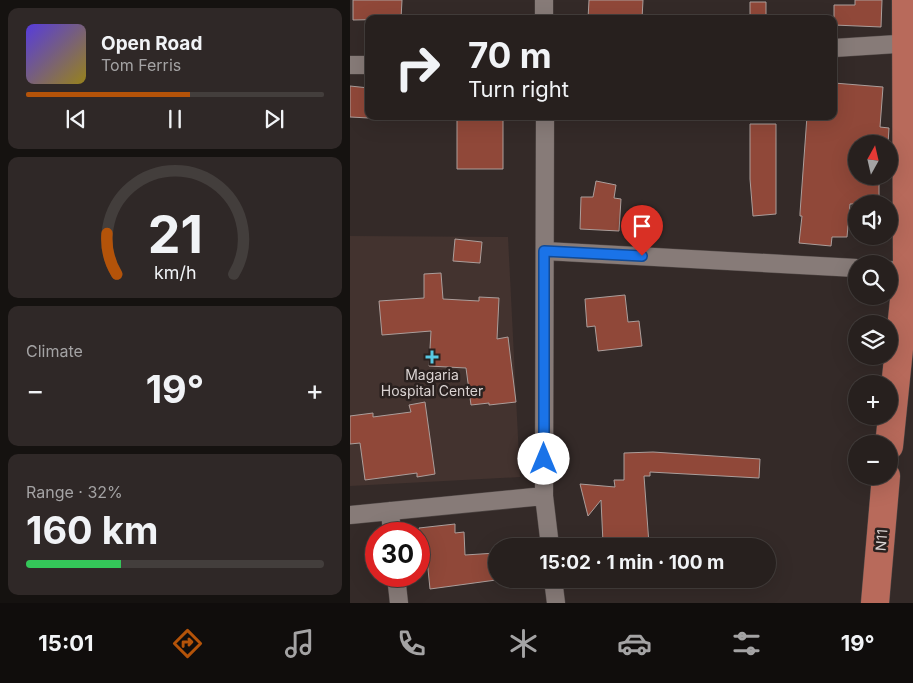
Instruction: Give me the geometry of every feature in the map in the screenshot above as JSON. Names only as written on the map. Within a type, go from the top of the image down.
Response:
[{"type":"main road","points":[[890,435],[903,271],[909,43],[906,0]]},
{"type":"main road","name":"N11","points":[[875,603],[885,485]]},
{"type":"street","points":[[544,0],[544,15]]},
{"type":"street","points":[[837,48],[909,43]]},
{"type":"street","points":[[350,65],[365,65]]},
{"type":"street","points":[[544,120],[544,496],[549,538]]},
{"type":"street","points":[[544,251],[848,268]]},
{"type":"street","points":[[350,514],[544,496]]},
{"type":"street","points":[[390,511],[391,522]]},
{"type":"street","points":[[397,587],[399,603]]},
{"type":"street","points":[[555,588],[556,603]]},
{"type":"shaded area","name":"Magaria Hospital Center","points":[[350,236],[508,237],[520,477],[350,486]]},
{"type":"building","points":[[353,0],[402,0],[401,15],[365,15],[365,20],[353,20]]},
{"type":"building","points":[[589,0],[643,0],[642,15],[588,15]]},
{"type":"building","points":[[855,0],[882,0],[881,27],[837,25],[834,5],[855,5]]},
{"type":"building","points":[[750,2],[766,2],[766,15],[750,15]]},
{"type":"building","points":[[837,83],[883,87],[880,127],[889,128],[889,135],[848,135],[848,185],[879,185],[879,195],[848,195],[847,237],[832,237],[831,246],[799,243],[802,216],[800,216],[807,120],[837,120]]},
{"type":"building","points":[[350,86],[365,88],[365,118],[350,117]]},
{"type":"building","points":[[457,120],[503,120],[503,169],[457,169]]},
{"type":"building","points":[[750,124],[776,124],[776,214],[753,216],[750,179]]},
{"type":"building","points":[[596,181],[616,185],[614,198],[621,199],[619,231],[580,229],[581,197],[593,197]]},
{"type":"building","points":[[455,239],[482,242],[480,263],[453,261]]},
{"type":"building","points":[[441,273],[443,299],[479,301],[479,297],[499,298],[497,339],[508,337],[516,402],[471,405],[466,368],[429,366],[431,331],[382,335],[379,301],[424,298],[424,274]]},
{"type":"building","points":[[625,295],[628,322],[639,321],[642,346],[598,351],[595,326],[587,327],[585,299]]},
{"type":"building","points":[[425,402],[435,474],[417,477],[417,473],[365,480],[360,443],[350,444],[350,416],[373,413],[373,417],[411,412],[409,405]]},
{"type":"building","points":[[653,452],[760,459],[759,478],[650,472],[650,476],[644,476],[649,538],[603,538],[601,500],[588,516],[580,484],[615,487],[614,480],[624,480],[624,453]]},
{"type":"building","points":[[455,524],[455,533],[464,532],[465,555],[488,554],[488,581],[430,589],[430,527]]},
{"type":"place","name":"Magaria Hospital Center","points":[[432,357]]},
{"type":"route","points":[[544,459],[544,251],[642,256]]}]
